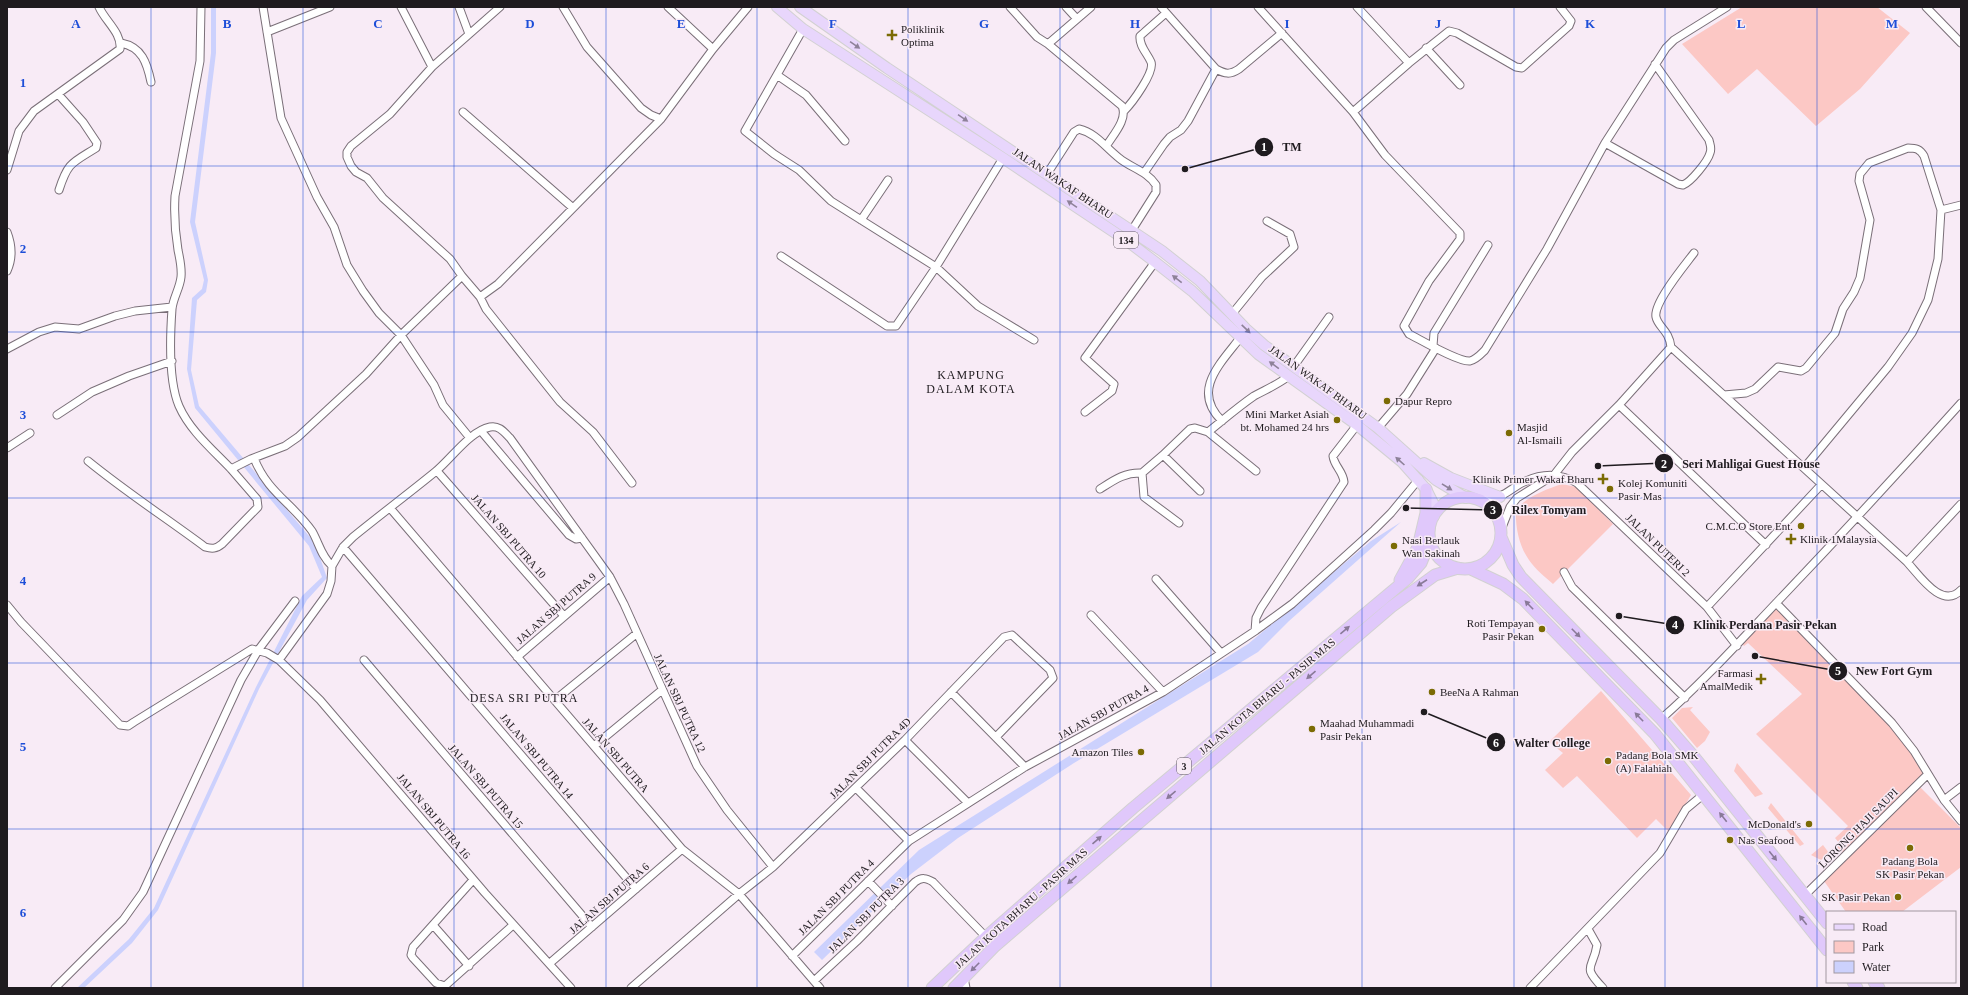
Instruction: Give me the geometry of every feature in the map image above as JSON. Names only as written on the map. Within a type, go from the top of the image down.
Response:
[{"type":"highway","points":[[1397,586],[1418,547],[1426,513],[1426,490]]},
{"type":"highway","points":[[1826,922],[1695,758],[1660,719],[1521,577],[1513,565],[1501,534],[1496,515],[1491,509],[1478,500],[1466,498],[1448,502],[1434,516],[1431,524],[1430,541],[1440,559],[1448,565],[1458,568],[1471,569],[1503,584],[1523,599],[1655,734],[1826,949]]},
{"type":"highway","points":[[1471,569],[1492,558],[1496,552],[1501,534]]},
{"type":"highway","name":"JALAN KOTA BHARU - PASIR MAS","points":[[932,988],[986,937],[1133,808],[1416,570],[1426,555],[1430,541]]},
{"type":"highway","name":"JALAN KOTA BHARU - PASIR MAS","points":[[954,988],[965,983],[1000,942],[1391,607],[1435,576],[1458,568]]},
{"type":"main road","name":"JALAN WAKAF BHARU","points":[[777,7],[803,29],[1004,158],[1126,240],[1155,262],[1192,291],[1258,354],[1356,425],[1402,462],[1419,479],[1426,490],[1434,505],[1434,516]]},
{"type":"main road","name":"JALAN WAKAF BHARU","points":[[807,9],[1047,174],[1132,230],[1200,281],[1264,344],[1378,428],[1436,480],[1466,498]]},
{"type":"main road","points":[[1392,440],[1441,473],[1500,497]]},
{"type":"street","points":[[7,170],[19,131],[28,117],[34,111],[120,49],[121,43],[100,7]]},
{"type":"street","points":[[88,461],[121,488],[210,549],[217,548],[222,544],[258,507],[257,499],[234,468],[204,441],[185,416],[175,392],[172,361],[172,307],[181,278],[182,265],[178,251],[174,212],[175,196],[200,61],[201,7]]},
{"type":"street","points":[[263,7],[281,118],[284,128],[334,227],[348,265],[363,291],[379,313],[401,335],[434,385],[443,405],[470,438]]},
{"type":"street","points":[[267,32],[330,7]]},
{"type":"street","points":[[401,7],[432,68]]},
{"type":"street","points":[[459,7],[469,34]]},
{"type":"street","points":[[500,7],[432,68],[390,114],[351,146],[346,157],[356,172],[367,178],[383,198],[450,259],[462,276],[480,296],[486,309],[560,402],[593,432],[632,483]]},
{"type":"street","points":[[563,7],[587,48],[641,108],[651,115],[661,119]]},
{"type":"street","points":[[668,7],[713,49]]},
{"type":"street","points":[[480,296],[498,284],[661,119],[713,49],[748,7]]},
{"type":"street","points":[[1010,7],[1037,37],[1048,44],[1120,104],[1124,111]]},
{"type":"street","points":[[1066,7],[1077,19]]},
{"type":"street","points":[[1048,44],[1091,7]]},
{"type":"street","points":[[1258,7],[1353,112],[1384,155],[1457,227],[1460,233],[1459,241],[1429,281],[1405,322],[1406,331],[1409,334],[1434,347],[1468,361],[1478,358],[1485,350],[1547,249],[1605,143],[1655,64],[1674,40],[1726,7]]},
{"type":"street","points":[[1357,7],[1409,63]]},
{"type":"street","points":[[1353,112],[1444,33],[1453,31],[1516,67],[1522,68],[1569,26],[1571,21],[1560,7]]},
{"type":"street","points":[[1926,7],[1961,43]]},
{"type":"street","points":[[1107,145],[1121,123],[1124,111],[1152,72],[1152,64],[1140,42],[1140,36],[1163,10],[1216,69],[1224,73],[1232,73],[1239,70],[1282,33]]},
{"type":"street","points":[[803,29],[745,131],[774,154],[799,170],[831,201],[936,267],[978,306],[1034,340]]},
{"type":"street","points":[[121,43],[130,44],[137,49],[147,65],[151,82]]},
{"type":"street","points":[[1426,48],[1460,85]]},
{"type":"street","points":[[1605,143],[1678,184],[1683,185],[1692,180],[1709,157],[1711,151],[1709,140],[1655,64]]},
{"type":"street","points":[[1144,173],[1164,144],[1170,137],[1181,130],[1188,121],[1216,69]]},
{"type":"street","points":[[777,75],[806,95],[845,140]]},
{"type":"street","points":[[58,94],[83,122],[97,143],[96,148],[73,162],[65,171],[59,190]]},
{"type":"street","points":[[463,112],[573,208]]},
{"type":"street","points":[[1047,174],[1079,129],[1085,131],[1107,145],[1119,159],[1144,173],[1154,181],[1157,189],[1132,230]]},
{"type":"street","points":[[1724,395],[1746,394],[1754,389],[1778,367],[1801,371],[1806,368],[1835,332],[1843,309],[1854,292],[1860,278],[1870,220],[1859,181],[1860,174],[1869,163],[1908,148],[1914,148],[1920,151],[1924,156],[1942,210],[1938,259],[1928,300],[1912,333],[1888,367],[1804,468]]},
{"type":"street","points":[[781,256],[892,327],[896,326],[936,267],[1004,158]]},
{"type":"street","points":[[861,220],[888,180]]},
{"type":"street","points":[[1942,210],[1961,205]]},
{"type":"street","points":[[1232,314],[1262,277],[1294,247],[1290,234],[1266,221]]},
{"type":"street","points":[[7,232],[11,242],[12,254],[7,271]]},
{"type":"street","points":[[1378,428],[1407,394],[1434,347],[1433,334],[1488,245]]},
{"type":"street","points":[[1694,253],[1676,278],[1656,311],[1656,317],[1670,336],[1671,347],[1821,485],[1908,562],[1935,591],[1943,596],[1951,596],[1961,590]]},
{"type":"street","points":[[1085,412],[1112,390],[1114,384],[1085,358],[1155,262]]},
{"type":"street","points":[[234,468],[285,446],[298,437],[366,374],[401,335],[462,276]]},
{"type":"street","points":[[7,349],[39,332],[55,327],[79,328],[135,311],[172,307]]},
{"type":"street","points":[[1294,366],[1330,316]]},
{"type":"street","points":[[1222,421],[1214,413],[1209,404],[1209,382],[1212,374],[1240,338]]},
{"type":"street","points":[[1501,534],[1510,507],[1517,498],[1554,475],[1572,452],[1619,405],[1671,347]]},
{"type":"street","points":[[57,416],[92,392],[129,376],[172,361]]},
{"type":"street","points":[[1208,432],[1237,408],[1256,395],[1275,387],[1289,376]]},
{"type":"street","points":[[1660,719],[1685,698],[1737,646],[1858,517],[1961,403]]},
{"type":"street","points":[[1619,405],[1766,545]]},
{"type":"street","points":[[1254,631],[1256,618],[1261,608],[1344,482],[1343,474],[1334,462],[1333,456],[1356,425]]},
{"type":"street","name":"JALAN SBJ PUTRA 12","points":[[332,566],[343,547],[353,537],[437,470],[470,438],[488,428],[495,426],[501,429],[510,438],[610,577],[624,604],[636,634],[697,766],[709,786],[773,867]]},
{"type":"street","points":[[1100,489],[1123,475],[1131,472],[1142,473],[1190,429],[1195,428],[1208,432],[1256,470]]},
{"type":"street","points":[[481,432],[569,535],[576,539],[582,538]]},
{"type":"street","points":[[7,448],[30,433]]},
{"type":"street","points":[[1162,455],[1200,491]]},
{"type":"street","points":[[252,459],[263,478],[312,532],[326,561],[332,566],[331,581],[327,594],[278,659]]},
{"type":"street","name":"JALAN SBJ PUTRA 10","points":[[437,470],[564,616]]},
{"type":"street","points":[[1142,473],[1144,497],[1179,523]]},
{"type":"street","points":[[1478,500],[1500,497],[1524,482],[1554,475]]},
{"type":"street","name":"JALAN PUTERI 2","points":[[1554,475],[1567,477],[1578,483],[1707,607],[1737,646]]},
{"type":"street","name":"JALAN SBJ PUTRA 4","points":[[792,956],[869,883],[909,841],[1025,767],[1163,692],[1292,604],[1391,514],[1419,479]]},
{"type":"street","points":[[1707,607],[1821,485]]},
{"type":"street","points":[[1908,562],[1961,504]]},
{"type":"street","name":"JALAN SBJ PUTRA","points":[[390,508],[682,849],[739,894],[820,988]]},
{"type":"street","name":"JALAN SBJ PUTRA 14","points":[[343,547],[636,889]]},
{"type":"street","points":[[1564,572],[1572,587],[1685,698]]},
{"type":"street","name":"JALAN SBJ PUTRA 9","points":[[517,656],[610,577]]},
{"type":"street","points":[[1156,579],[1221,653]]},
{"type":"street","points":[[54,988],[124,920],[143,892],[233,697],[259,649],[295,601]]},
{"type":"street","points":[[1776,603],[1892,723],[1914,751],[1927,775],[1961,821]]},
{"type":"street","points":[[7,605],[21,622],[120,725],[128,726],[246,652],[252,649],[259,649]]},
{"type":"street","points":[[1091,615],[1163,692]]},
{"type":"street","points":[[555,700],[636,634]]},
{"type":"street","name":"JALAN SBJ PUTRA 4D","points":[[631,988],[739,894],[773,867],[905,740],[1007,635],[1016,637],[1050,670],[1053,678],[996,737]]},
{"type":"street","name":"JALAN SBJ PUTRA 16","points":[[259,649],[268,652],[278,659],[320,700],[473,880],[513,925],[550,963],[571,988]]},
{"type":"street","name":"JALAN SBJ PUTRA 15","points":[[364,660],[592,927]]},
{"type":"street","points":[[594,746],[662,690]]},
{"type":"street","points":[[951,692],[1025,767]]},
{"type":"street","points":[[905,740],[968,803]]},
{"type":"street","name":"LORONG HAJI SAUPI","points":[[1805,896],[1927,775]]},
{"type":"street","points":[[1944,800],[1961,787]]},
{"type":"street","points":[[856,788],[909,841]]},
{"type":"street","points":[[1530,988],[1660,853],[1686,809],[1704,794]]},
{"type":"street","name":"JALAN SBJ PUTRA 6","points":[[550,963],[682,849]]},
{"type":"street","name":"JALAN SBJ PUTRA 3","points":[[814,981],[891,904],[921,878],[926,878],[933,882],[986,937]]},
{"type":"street","points":[[473,880],[413,947],[411,954],[436,983],[440,986],[446,986],[513,925]]},
{"type":"street","points":[[869,883],[891,904]]},
{"type":"street","points":[[433,925],[469,966]]},
{"type":"street","points":[[1588,929],[1597,945],[1591,961],[1591,973],[1603,988]]},
{"type":"green space","points":[[1742,7],[1877,7],[1910,33],[1860,89],[1816,126],[1757,69],[1728,94],[1682,44]]},
{"type":"green space","points":[[1562,484],[1576,487],[1613,524],[1553,584],[1534,567],[1523,549],[1518,536],[1516,509],[1526,500],[1537,494]]},
{"type":"green space","points":[[1776,603],[1892,723],[1927,775],[1845,856],[1837,847],[1840,844],[1835,838],[1848,826],[1756,734],[1802,694],[1748,643],[1744,646],[1741,642]]},
{"type":"green space","name":"Padang Bola SMK (A) Falahiah","points":[[1601,691],[1691,795],[1669,832],[1656,819],[1637,838],[1577,776],[1563,788],[1545,770],[1563,753],[1549,742]]},
{"type":"green space","points":[[1693,707],[1690,710],[1710,732],[1705,741],[1697,748],[1672,718],[1682,708]]},
{"type":"green space","points":[[1737,763],[1763,794],[1755,797],[1734,771]]},
{"type":"green space","name":"Padang Bola SK Pasir Pekan","points":[[1920,787],[1961,828],[1961,867],[1903,911],[1845,911],[1824,881]]},
{"type":"green space","points":[[1771,803],[1804,844],[1800,846],[1768,808]]},
{"type":"green space","points":[[1823,845],[1829,853],[1821,860],[1811,855]]},
{"type":"water","points":[[211,7],[216,7],[216,53],[195,222],[208,280],[206,292],[197,300],[191,370],[199,406],[315,543],[327,578],[307,600],[259,689],[158,910],[132,943],[84,988],[77,988],[129,939],[154,908],[256,687],[302,596],[322,577],[309,546],[195,408],[187,369],[192,298],[202,289],[204,280],[190,222],[211,53]]},
{"type":"water","points":[[1401,522],[1289,621],[1258,652],[1074,763],[958,838],[911,874],[822,960],[814,952],[919,850],[1248,644],[1371,541]]},
{"type":"place","name":"Poliklinik Optima","points":[[892,35]]},
{"type":"place","name":"TM","points":[[1185,169]]},
{"type":"place","name":"Dapur Repro","points":[[1387,401]]},
{"type":"place","name":"Mini Market Asiah bt. Mohamed 24 hrs","points":[[1337,420]]},
{"type":"place","name":"Masjid Al-Ismaili","points":[[1509,433]]},
{"type":"place","name":"Seri Mahligai Guest House","points":[[1598,466]]},
{"type":"place","name":"Klinik Primer Wakaf Bharu","points":[[1603,479]]},
{"type":"place","name":"Kolej Komuniti Pasir Mas","points":[[1610,489]]},
{"type":"place","name":"Rilex Tomyam","points":[[1406,508]]},
{"type":"place","name":"C.M.C.O Store Ent.","points":[[1801,526]]},
{"type":"place","name":"Klinik 1Malaysia","points":[[1791,539]]},
{"type":"place","name":"Nasi Berlauk Wan Sakinah","points":[[1394,546]]},
{"type":"place","name":"Klinik Perdana Pasir Pekan","points":[[1619,616]]},
{"type":"place","name":"Roti Tempayan Pasir Pekan","points":[[1542,629]]},
{"type":"place","name":"New Fort Gym","points":[[1755,656]]},
{"type":"place","name":"Farmasi AmalMedik","points":[[1761,679]]},
{"type":"place","name":"BeeNa A Rahman","points":[[1432,692]]},
{"type":"place","name":"Walter College","points":[[1424,712]]},
{"type":"place","name":"Maahad Muhammadi Pasir Pekan","points":[[1312,729]]},
{"type":"place","name":"Amazon Tiles","points":[[1141,752]]},
{"type":"place","name":"Padang Bola SMK (A) Falahiah","points":[[1608,761]]},
{"type":"place","name":"McDonald's","points":[[1809,824]]},
{"type":"place","name":"Nas Seafood","points":[[1730,840]]},
{"type":"place","name":"Padang Bola SK Pasir Pekan","points":[[1910,848]]},
{"type":"place","name":"SK Pasir Pekan","points":[[1898,897]]},
{"type":"district","name":"KAMPUNG DALAM KOTA","points":[[971,382]]},
{"type":"district","name":"DESA SRI PUTRA","points":[[524,698]]}]
